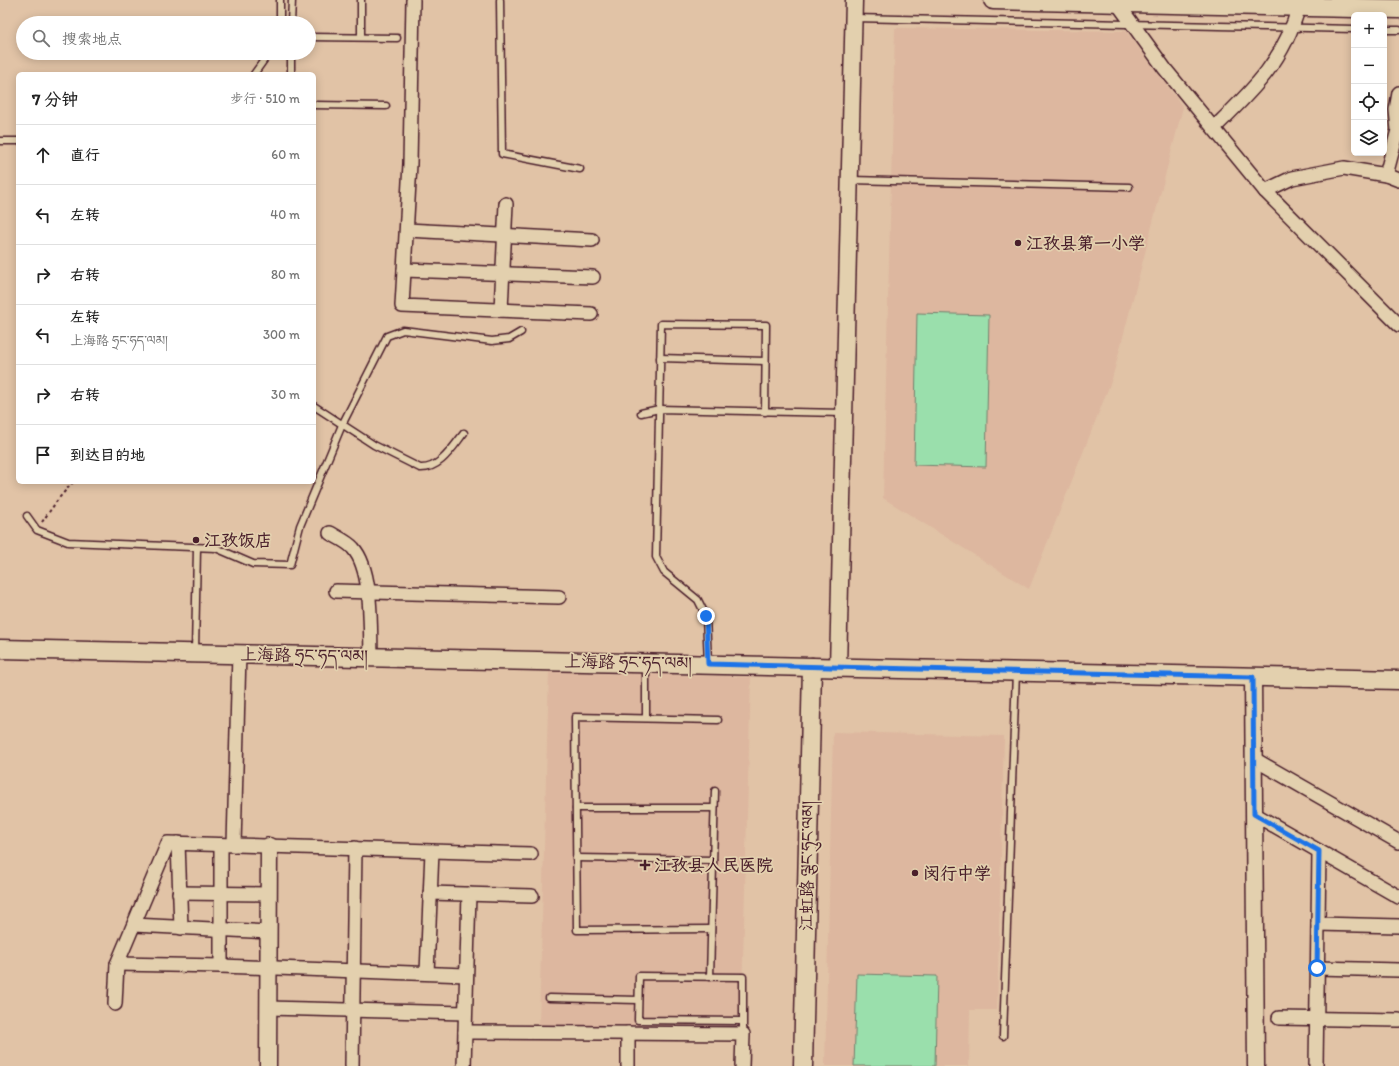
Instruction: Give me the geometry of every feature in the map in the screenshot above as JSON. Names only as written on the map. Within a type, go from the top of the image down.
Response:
[{"type":"main road","points":[[993,0],[1303,4],[1399,8]]},
{"type":"main road","name":"上海路 ཧྲང་ཧད་ལམ།","points":[[0,649],[195,652],[1399,680]]},
{"type":"main road","name":"江虹路 ལྕང་ཧུང་ལམ།","points":[[803,1066],[812,667]]},
{"type":"street","points":[[413,0],[410,164],[402,306],[591,314]]},
{"type":"street","points":[[838,668],[854,0]]},
{"type":"street","points":[[1116,1],[1165,69],[1265,191],[1399,325]]},
{"type":"street","points":[[1214,128],[1256,87],[1277,59],[1293,28],[1303,4]]},
{"type":"street","points":[[1386,175],[1399,130],[1396,110],[1399,93]]},
{"type":"street","points":[[1265,191],[1292,178],[1344,168],[1386,175],[1399,180]]},
{"type":"street","points":[[502,310],[502,274],[506,204]]},
{"type":"street","points":[[407,230],[592,240]]},
{"type":"street","points":[[404,270],[593,277]]},
{"type":"street","points":[[330,533],[353,547],[359,557],[369,592],[370,656]]},
{"type":"street","points":[[336,591],[559,597]]},
{"type":"street","points":[[234,845],[238,653]]},
{"type":"street","points":[[1253,677],[1256,1066]]},
{"type":"street","points":[[1254,758],[1399,842]]},
{"type":"street","points":[[1254,814],[1399,896]]},
{"type":"street","points":[[115,1004],[117,964],[168,843],[531,854]]},
{"type":"street","points":[[178,843],[181,928]]},
{"type":"street","points":[[221,845],[221,966]]},
{"type":"street","points":[[268,1066],[270,846]]},
{"type":"street","points":[[352,1066],[355,848]]},
{"type":"street","points":[[427,974],[432,851]]},
{"type":"street","points":[[1316,1066],[1319,851]]},
{"type":"street","points":[[179,893],[269,894]]},
{"type":"street","points":[[430,893],[532,896]]},
{"type":"street","points":[[464,1066],[469,894]]},
{"type":"street","points":[[1318,924],[1399,926]]},
{"type":"street","points":[[134,925],[269,932]]},
{"type":"street","points":[[117,964],[221,966],[466,975]]},
{"type":"street","points":[[1317,968],[1399,970]]},
{"type":"street","points":[[268,1008],[465,1013]]},
{"type":"street","points":[[1279,1018],[1399,1020]]},
{"type":"street","points":[[465,1032],[628,1033],[742,1027],[742,1066]]},
{"type":"street","points":[[628,1033],[628,1066]]},
{"type":"lane","points":[[280,0],[280,16]]},
{"type":"lane","points":[[291,16],[292,0]]},
{"type":"lane","points":[[361,0],[361,37]]},
{"type":"lane","points":[[500,0],[502,154],[580,169]]},
{"type":"lane","points":[[854,18],[1351,29]]},
{"type":"lane","points":[[1387,30],[1399,30]]},
{"type":"lane","points":[[316,37],[397,38]]},
{"type":"lane","points":[[255,72],[264,60]]},
{"type":"lane","points":[[291,60],[291,72]]},
{"type":"lane","points":[[316,105],[386,106]]},
{"type":"lane","points":[[0,141],[16,141]]},
{"type":"lane","points":[[850,180],[1129,187]]},
{"type":"lane","points":[[708,664],[706,616],[698,600],[664,572],[656,557],[661,324],[766,325],[765,412]]},
{"type":"lane","points":[[27,516],[37,530],[68,542],[216,548],[253,564],[290,565],[300,526],[342,425],[387,336],[403,330],[492,341],[509,339],[521,332]]},
{"type":"lane","points":[[660,358],[766,361]]},
{"type":"lane","points":[[316,407],[374,445],[420,468],[428,468],[442,460],[464,433]]},
{"type":"lane","points":[[641,413],[659,409],[844,413]]},
{"type":"lane","points":[[195,652],[197,548]]},
{"type":"lane","points":[[646,663],[646,718]]},
{"type":"lane","points":[[1003,1036],[1016,671]]},
{"type":"lane","points":[[711,929],[577,930],[575,717],[718,720]]},
{"type":"lane","points":[[710,977],[715,791]]},
{"type":"lane","points":[[576,808],[714,808]]},
{"type":"lane","points":[[576,858],[713,860]]},
{"type":"lane","points":[[639,976],[743,978],[742,1027],[638,1020],[638,1000],[639,976]]},
{"type":"lane","points":[[549,998],[638,1000]]},
{"type":"path","points":[[37,530],[58,498],[71,484]]},
{"type":"shaded area","name":"江孜县第一小学","points":[[895,28],[1126,31],[1183,107],[1112,379],[1029,589],[883,498]]},
{"type":"shaded area","name":"江孜县人民医院","points":[[549,672],[751,677],[741,1030],[539,1025]]},
{"type":"shaded area","name":"闵行中学","points":[[833,732],[1004,736],[997,1010],[970,1010],[969,1066],[825,1066]]},
{"type":"green space","points":[[917,313],[989,315],[986,467],[914,465]]},
{"type":"green space","points":[[857,974],[937,976],[935,1066],[854,1066]]},
{"type":"place","name":"江孜县第一小学","points":[[1018,243]]},
{"type":"place","name":"江孜饭店","points":[[196,540]]},
{"type":"place","name":"江孜县人民医院","points":[[645,865]]},
{"type":"place","name":"闵行中学","points":[[915,873]]},
{"type":"route","points":[[706,616],[708,664],[1253,677],[1254,814],[1319,851],[1317,968]]}]
